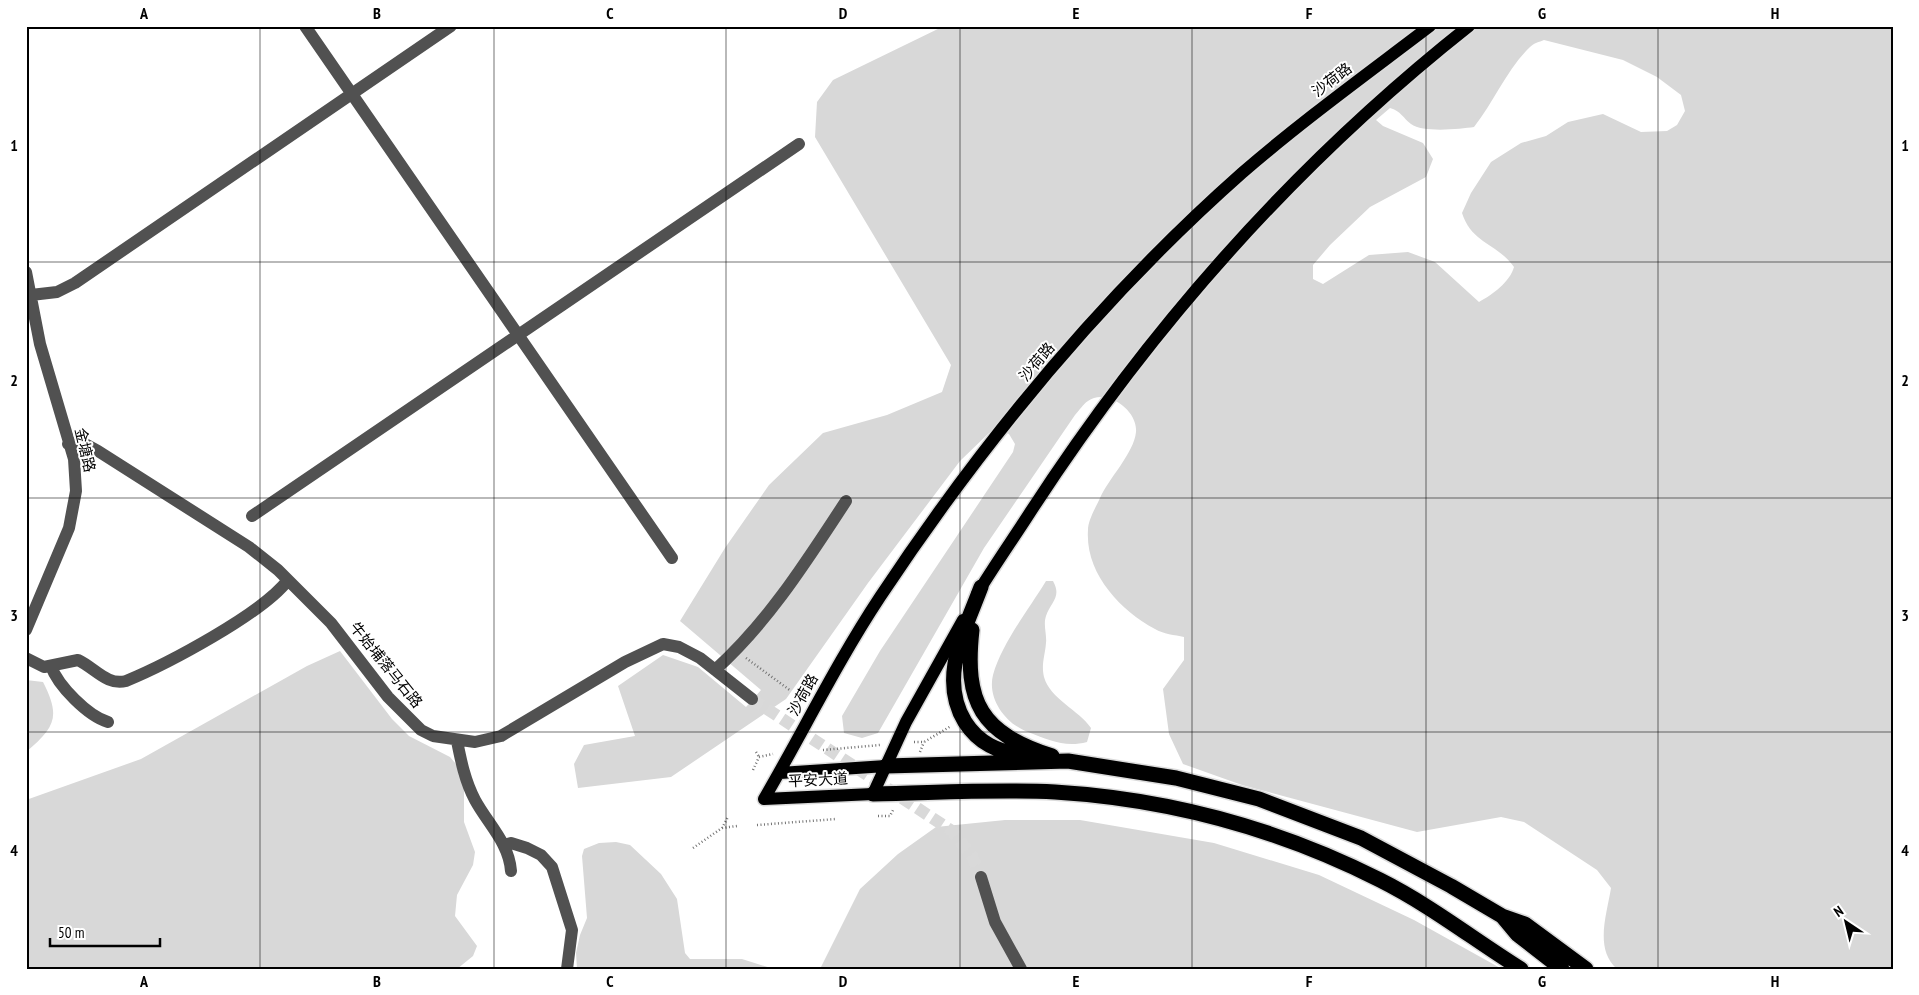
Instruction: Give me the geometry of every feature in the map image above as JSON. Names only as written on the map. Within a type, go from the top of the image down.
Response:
[{"type":"highway","points":[[982,587],[955,662],[952,682],[955,700],[970,729],[980,740],[995,749],[1010,754],[1049,760]]},
{"type":"highway","points":[[982,587],[972,628],[969,655],[970,681],[977,703],[988,721],[1014,741],[1068,761]]},
{"type":"highway","points":[[886,766],[1049,760],[1068,761],[1209,786],[1260,799],[1312,817],[1361,838],[1451,886],[1502,916],[1525,924],[1586,969]]},
{"type":"highway","points":[[873,794],[1056,792],[1175,808],[1228,820],[1315,850],[1380,880],[1448,918],[1509,964],[1520,969]]},
{"type":"highway","points":[[1502,916],[1517,934],[1562,969]]},
{"type":"main road","name":"沙荷路","points":[[764,800],[842,659],[922,536],[995,439],[1070,348],[1125,288],[1243,173],[1313,115],[1430,26]]},
{"type":"main road","points":[[873,794],[906,722],[982,587],[1094,418],[1195,290],[1316,160],[1388,92],[1468,26]]},
{"type":"main road","name":"平安大道","points":[[780,773],[886,766]]},
{"type":"main road","name":"平安大道","points":[[764,800],[873,794]]},
{"type":"street","points":[[305,26],[672,558]]},
{"type":"street","points":[[31,295],[66,289],[451,26]]},
{"type":"street","points":[[252,516],[798,144]]},
{"type":"street","name":"金塘路","points":[[26,272],[40,344],[68,444],[74,459],[76,482],[70,521],[26,630]]},
{"type":"street","name":"牛始埔落马石路","points":[[68,444],[87,445],[249,546],[288,580],[331,623],[388,697],[411,721],[433,736],[457,741],[488,741],[501,736],[625,662],[663,644],[687,651],[752,699]]},
{"type":"street","points":[[715,670],[736,651],[790,587],[846,501]]},
{"type":"street","points":[[26,658],[44,667],[78,660],[111,681],[126,681],[230,625],[276,594],[288,580]]},
{"type":"street","points":[[51,666],[59,681],[83,706],[102,720],[108,722]]},
{"type":"street","points":[[457,741],[470,790],[504,845],[510,861],[511,871]]},
{"type":"street","points":[[504,845],[511,843],[527,848],[541,855],[552,867],[572,930],[567,969]]},
{"type":"street","points":[[981,877],[995,922],[1021,969]]},
{"type":"path","points":[[736,651],[791,691]]},
{"type":"path","points":[[914,742],[924,742],[957,723]]},
{"type":"path","points":[[918,755],[924,742]]},
{"type":"path","points":[[823,750],[880,745]]},
{"type":"path","points":[[756,752],[759,757]]},
{"type":"path","points":[[759,757],[773,754]]},
{"type":"path","points":[[753,770],[759,757]]},
{"type":"path","points":[[878,816],[890,816]]},
{"type":"path","points":[[693,848],[722,828],[728,817]]},
{"type":"path","points":[[757,825],[836,819]]},
{"type":"path","points":[[722,828],[737,826]]},
{"type":"shaded area","points":[[944,26],[1893,26],[1893,969],[1617,969],[1610,961],[1604,941],[1605,920],[1611,888],[1597,870],[1524,822],[1501,817],[1417,832],[1242,785],[1183,764],[1169,734],[1163,689],[1184,660],[1184,637],[1158,631],[1129,612],[1107,588],[1092,561],[1088,526],[1092,514],[1104,490],[1131,448],[1136,432],[1132,416],[1126,409],[1120,403],[1103,397],[1088,401],[1075,415],[984,548],[878,733],[862,738],[844,733],[842,716],[880,651],[1013,452],[1015,444],[1009,434],[998,429],[989,433],[960,461],[868,583],[786,699],[671,777],[578,788],[574,764],[584,745],[635,736],[618,686],[663,655],[698,667],[746,707],[761,690],[680,621],[725,548],[769,485],[823,433],[887,415],[942,392],[951,365],[815,137],[817,102],[833,80]],"holes":[[[1544,40],[1623,60],[1657,77],[1681,95],[1685,111],[1677,125],[1667,131],[1641,132],[1603,114],[1568,122],[1546,136],[1521,143],[1491,162],[1471,193],[1462,213],[1472,231],[1500,253],[1514,267],[1505,283],[1489,296],[1479,302],[1435,262],[1408,252],[1369,255],[1323,284],[1313,279],[1313,265],[1330,245],[1370,207],[1426,177],[1433,159],[1423,143],[1383,126],[1376,120],[1390,108],[1394,109],[1411,124],[1424,129],[1442,130],[1474,127],[1514,65],[1533,44]]]},
{"type":"shaded area","points":[[1046,581],[1053,581],[1056,595],[1045,619],[1044,677],[1052,692],[1091,728],[1087,742],[1079,744],[1064,744],[1043,738],[1020,728],[1012,723],[1000,710],[993,693],[993,675],[997,663],[1017,626]]},
{"type":"shaded area","points":[[340,651],[392,719],[409,736],[450,757],[461,770],[464,785],[464,822],[475,852],[473,865],[457,895],[455,916],[477,946],[473,956],[457,969],[26,969],[26,800],[141,759],[307,666]]},
{"type":"shaded area","points":[[26,680],[43,682],[49,694],[53,713],[49,728],[26,752]]},
{"type":"shaded area","points":[[1005,820],[1080,820],[1214,843],[1319,875],[1414,920],[1502,969],[820,969],[860,889],[898,854],[936,827]]},
{"type":"shaded area","points":[[616,842],[630,845],[661,874],[677,899],[685,953],[690,959],[742,959],[774,969],[577,969],[576,953],[580,935],[587,918],[582,856],[584,849],[599,843]]},
{"type":"tunnel","points":[[752,699],[952,831],[972,856],[981,877]]}]
